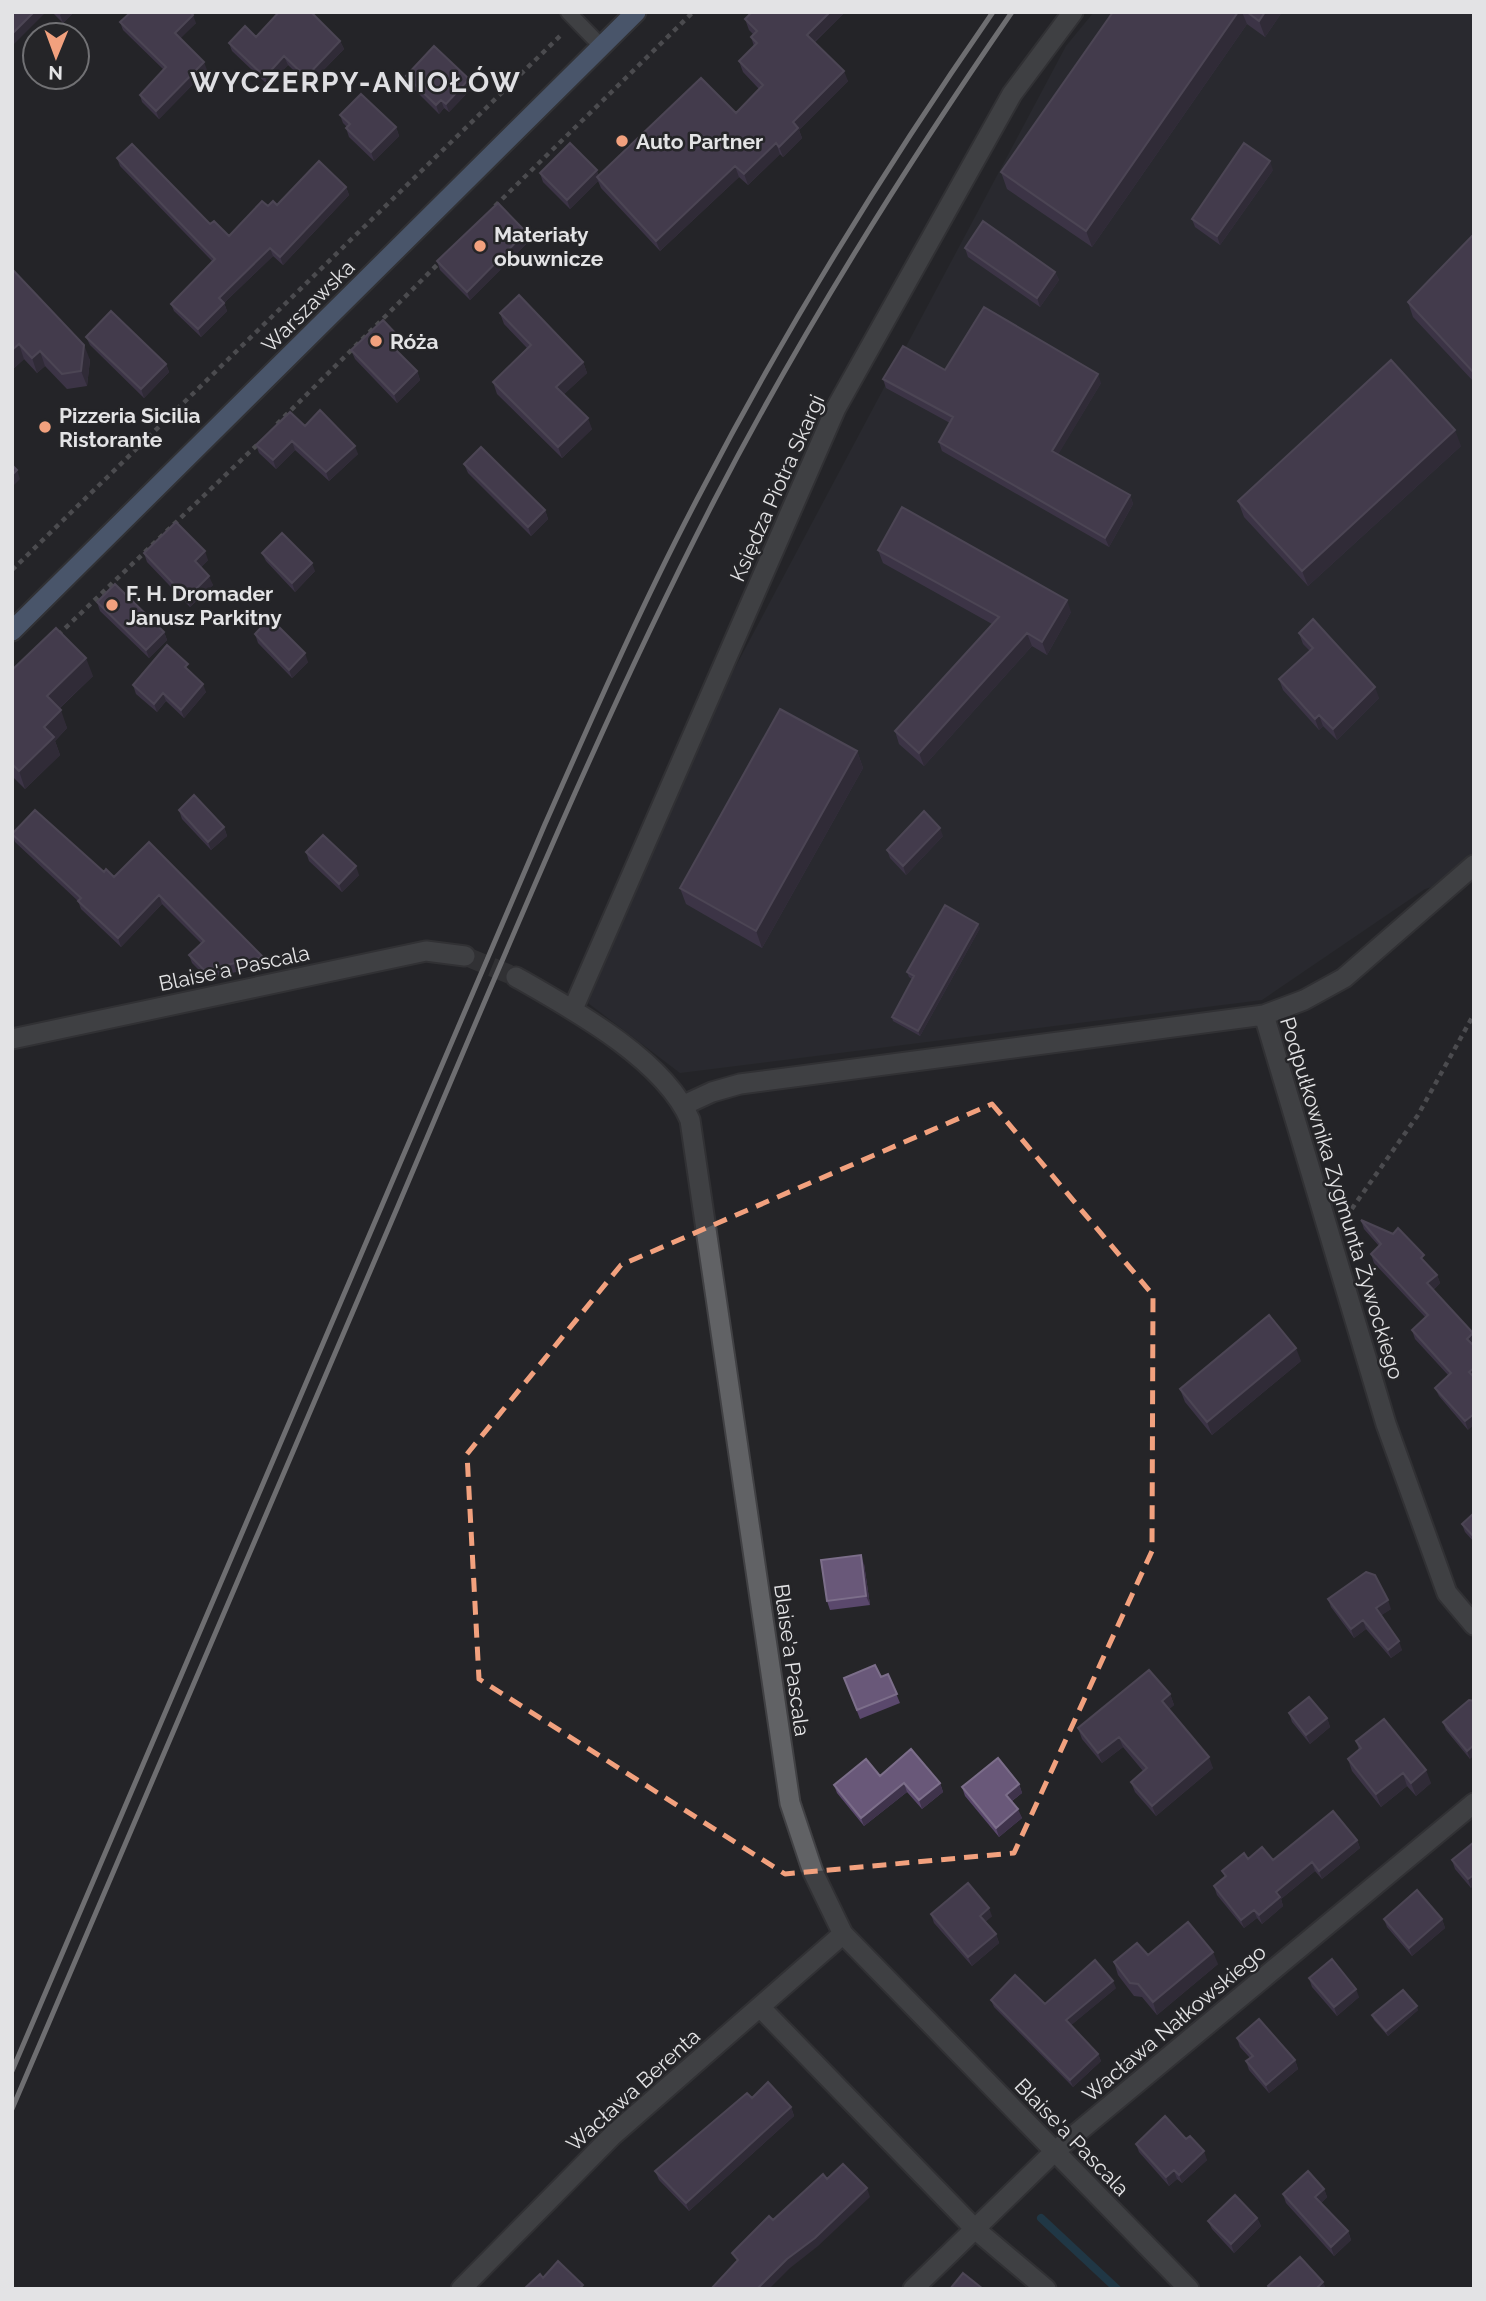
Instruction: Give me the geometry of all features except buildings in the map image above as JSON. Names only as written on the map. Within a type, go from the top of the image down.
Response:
[{"type":"main road","name":"Warszawska","points":[[12,631],[636,12]]},
{"type":"street","name":"Księdza Piotra Skargi","points":[[573,1009],[836,408],[1012,94],[1073,12]]},
{"type":"street","points":[[1264,1015],[1304,1000],[1343,978],[1474,865]]},
{"type":"street","name":"Blaise'a Pascala","points":[[12,1039],[426,951],[465,956]]},
{"type":"street","name":"Blaise'a Pascala","points":[[516,977],[573,1009],[657,1073],[684,1105],[694,1137],[790,1803],[813,1872],[843,1934],[1189,2289]]},
{"type":"street","name":"Podpułkownika Zygmunta Żywockiego","points":[[684,1105],[712,1092],[740,1084],[1264,1015],[1386,1423],[1447,1593],[1474,1625]]},
{"type":"street","name":"Wacława Nałkowskiego","points":[[913,2289],[1054,2152],[1474,1802]]},
{"type":"street","name":"Wacława Berenta","points":[[461,2289],[613,2135],[843,1934]]},
{"type":"street","points":[[760,2007],[975,2229],[1046,2289]]},
{"type":"lane","points":[[572,16],[602,47]]},
{"type":"path","points":[[492,210],[693,12]]},
{"type":"path","points":[[12,570],[572,16]]},
{"type":"path","points":[[53,639],[238,464],[444,258]]},
{"type":"path","points":[[1332,1237],[1418,1115],[1474,1014]]},
{"type":"highlighted area","points":[[992,1104],[1153,1295],[1152,1551],[1014,1853],[785,1874],[479,1679],[467,1454],[621,1265]]},
{"type":"shaded area","points":[[1094,12],[1474,12],[1474,875],[1425,889],[1262,1000],[680,1073],[588,1003],[672,786],[1066,46]]},
{"type":"waterway","points":[[1041,2218],[1117,2289]]},
{"type":"tunnel","points":[[465,956],[516,977]]},
{"type":"railway","points":[[12,2071],[545,824],[641,612],[736,426],[805,305],[877,186],[993,12]]},
{"type":"railway","points":[[12,2109],[511,939],[629,674],[714,501],[782,375],[893,191],[1012,12]]},
{"type":"place","name":"Auto Partner","points":[[622,141]]},
{"type":"place","name":"Materiały obuwnicze","points":[[480,246]]},
{"type":"place","name":"Róża","points":[[376,341]]},
{"type":"place","name":"Pizzeria Sicilia Ristorante","points":[[45,427]]},
{"type":"place","name":"F. H. Dromader Janusz Parkitny","points":[[112,605]]},
{"type":"district","name":"WYCZERPY-ANIOŁÓW","points":[[356,82]]}]
